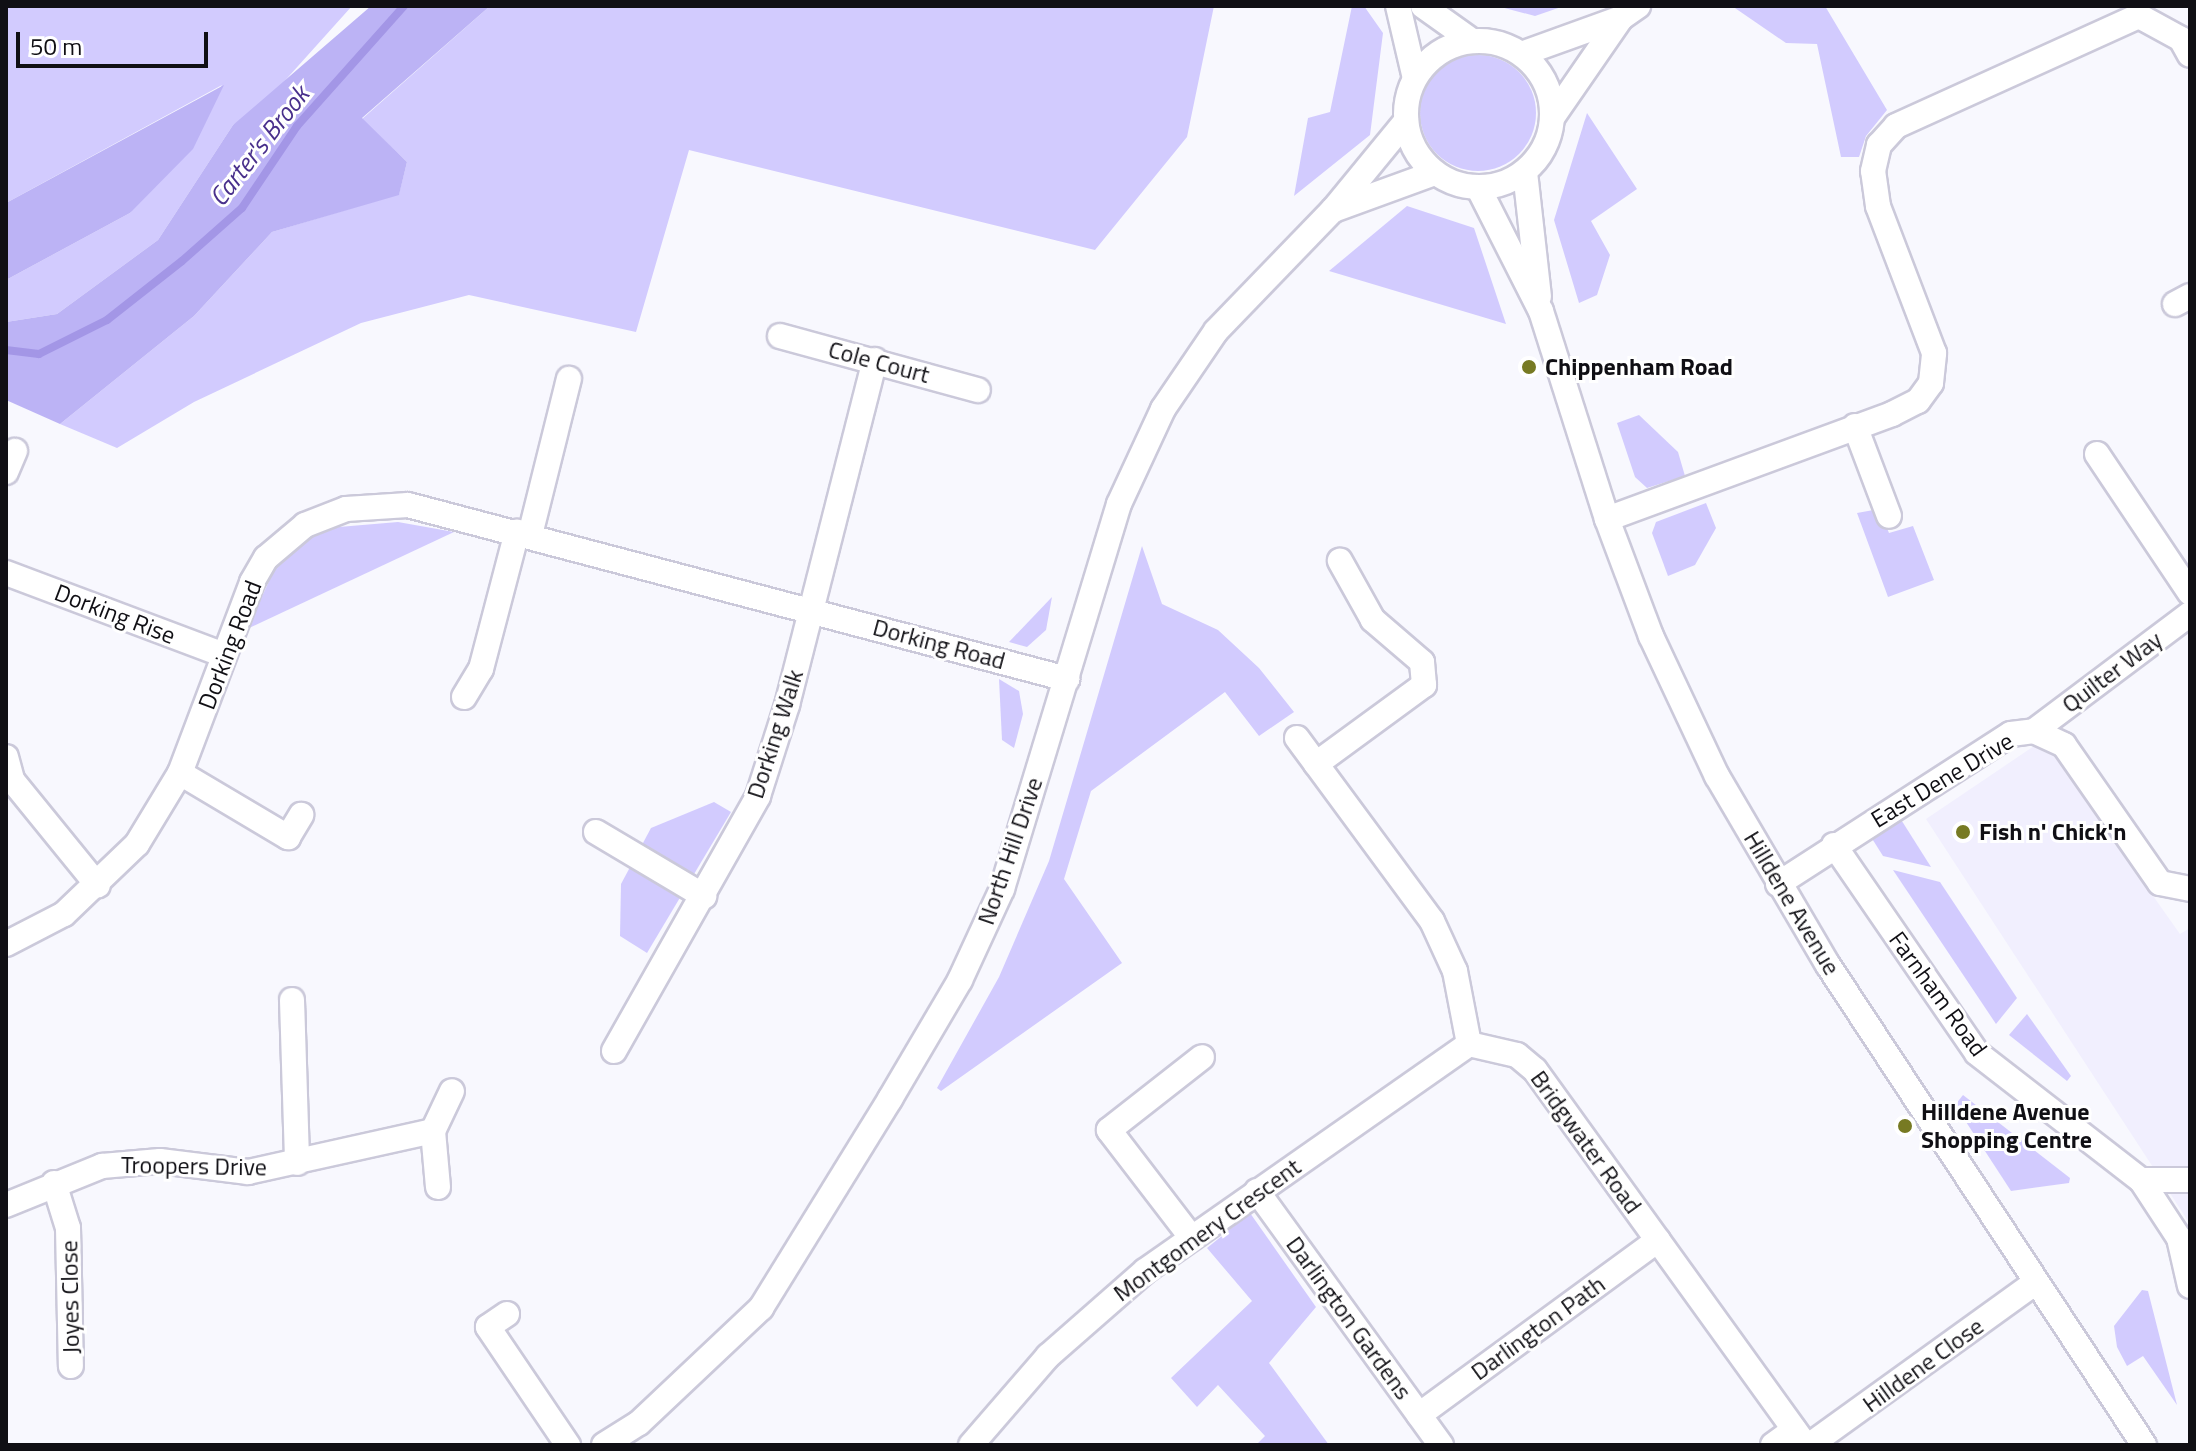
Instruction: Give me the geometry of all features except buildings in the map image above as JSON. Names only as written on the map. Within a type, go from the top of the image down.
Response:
[{"type":"street","points":[[1398,6],[1414,74],[1406,121],[1417,152],[1432,174],[1478,187],[1525,172],[1544,144],[1554,115],[1630,12]]},
{"type":"street","points":[[1423,6],[1472,41],[1524,53],[1630,12]]},
{"type":"street","points":[[1607,519],[1918,401],[1931,383],[1934,353],[1878,206],[1873,171],[1879,145],[1916,115],[2139,16],[2181,39],[2190,55]]},
{"type":"street","points":[[1414,74],[1439,52],[1472,41]]},
{"type":"street","points":[[1524,53],[1545,83],[1554,115]]},
{"type":"street","name":"North Hill Drive","points":[[604,1445],[661,1405],[761,1308],[890,1099],[960,980],[1002,889],[1119,504],[1163,409],[1216,331],[1333,210],[1406,121]]},
{"type":"street","name":"Hilldene Avenue","points":[[1525,172],[1541,311]]},
{"type":"street","name":"North Hill Drive","points":[[1333,210],[1432,174]]},
{"type":"street","name":"Hilldene Avenue","points":[[1478,187],[1541,311],[1607,519],[1662,663],[1778,884],[2035,1283],[2144,1445]]},
{"type":"street","name":"Cole Court","points":[[780,336],[978,390]]},
{"type":"street","points":[[811,610],[875,360]]},
{"type":"street","points":[[464,697],[481,669],[569,379]]},
{"type":"street","points":[[1855,426],[1889,516]]},
{"type":"street","points":[[2097,454],[2190,593]]},
{"type":"street","name":"Dorking Road","points":[[6,944],[64,914],[98,886],[137,844],[180,773],[224,655],[266,558],[305,525],[325,516],[366,506],[408,505],[524,533],[1067,679]]},
{"type":"street","points":[[1316,764],[1424,685],[1422,662],[1373,620],[1340,561]]},
{"type":"street","name":"Dorking Rise","points":[[6,573],[224,655]]},
{"type":"street","name":"Dorking Walk","points":[[614,1051],[758,796],[811,610]]},
{"type":"street","name":"Quilter Way","points":[[2034,731],[2190,614]]},
{"type":"street","name":"East Dene Drive","points":[[1778,884],[1834,845],[2011,734],[2034,731],[2064,745],[2160,883],[2190,889]]},
{"type":"street","points":[[1297,738],[1432,921],[1455,971],[1469,1044]]},
{"type":"street","points":[[6,757],[12,780],[98,886]]},
{"type":"street","points":[[180,773],[288,837],[301,815]]},
{"type":"street","points":[[596,832],[704,896]]},
{"type":"street","name":"Farnham Road","points":[[1834,845],[1977,1053],[2141,1180],[2179,1238],[2190,1286]]},
{"type":"street","points":[[292,1000],[297,1163]]},
{"type":"street","name":"Montgomery Crescent","points":[[971,1445],[1048,1356],[1145,1271],[1469,1044]]},
{"type":"street","name":"Bridgwater Road","points":[[1469,1044],[1517,1055],[1535,1070],[1803,1440]]},
{"type":"street","points":[[1191,1237],[1109,1130],[1202,1057]]},
{"type":"street","points":[[438,1187],[433,1131],[452,1091]]},
{"type":"street","name":"Troopers Drive","points":[[6,1205],[102,1166],[135,1162],[206,1164],[248,1172],[297,1163],[382,1138],[433,1131]]},
{"type":"street","points":[[2141,1180],[2190,1180]]},
{"type":"street","name":"Joyes Close","points":[[54,1183],[68,1228],[71,1366]]},
{"type":"street","name":"Darlington Gardens","points":[[1257,1191],[1441,1445]]},
{"type":"street","points":[[2179,1238],[2190,1215]]},
{"type":"street","name":"Darlington Path","points":[[1419,1415],[1658,1240]]},
{"type":"street","name":"Hilldene Close","points":[[1773,1445],[1803,1440],[2035,1283]]},
{"type":"street","points":[[507,1314],[488,1327],[568,1445]]},
{"type":"shaded area","points":[[6,6],[352,6],[263,105],[233,125],[158,240],[57,314],[6,322],[6,280],[130,213],[222,85],[6,203]]},
{"type":"shaded area","points":[[371,6],[490,6],[362,118],[407,162],[399,195],[272,232],[194,316],[60,424],[6,400],[6,322],[57,314],[158,240],[233,125]]},
{"type":"shaded area","points":[[490,6],[1214,6],[1187,137],[1095,250],[689,150],[636,332],[469,295],[361,323],[194,402],[117,448],[60,424],[194,316],[272,232],[399,194],[407,162],[362,119]]},
{"type":"shaded area","points":[[1352,6],[1364,6],[1383,33],[1370,135],[1294,196],[1308,118],[1330,112]]},
{"type":"shaded area","points":[[1497,6],[1564,6],[1535,16]]},
{"type":"shaded area","points":[[1732,6],[1825,6],[1887,110],[1866,136],[1859,157],[1841,157],[1817,44],[1786,43]]},
{"type":"shaded area","points":[[1478,55],[1500,59],[1519,72],[1532,91],[1536,113],[1532,135],[1519,154],[1500,167],[1478,171],[1456,167],[1437,154],[1424,135],[1420,113],[1424,91],[1437,72],[1456,59]]},
{"type":"shaded area","points":[[224,85],[193,149],[130,213],[6,280],[6,203]]},
{"type":"shaded area","points":[[1587,113],[1637,189],[1591,221],[1610,255],[1597,295],[1579,303],[1554,220]]},
{"type":"shaded area","points":[[1407,206],[1474,228],[1506,324],[1329,271]]},
{"type":"shaded area","points":[[1639,415],[1678,452],[1685,476],[1647,488],[1635,477],[1617,423]]},
{"type":"shaded area","points":[[1706,503],[1716,528],[1695,565],[1668,576],[1652,533],[1656,522]]},
{"type":"shaded area","points":[[1879,509],[1889,533],[1913,526],[1934,580],[1888,597],[1857,513]]},
{"type":"shaded area","points":[[398,522],[454,532],[247,629],[276,566],[297,547],[327,528]]},
{"type":"shaded area","points":[[1142,546],[1162,604],[1218,630],[1259,668],[1294,712],[1259,736],[1225,692],[1091,791],[1064,879],[1122,963],[941,1091],[937,1088],[999,977],[1049,861]]},
{"type":"shaded area","points":[[1052,597],[1046,630],[1027,647],[1009,642]]},
{"type":"shaded area","points":[[999,679],[1019,691],[1023,714],[1014,748],[1002,740]]},
{"type":"shaded area","points":[[2043,740],[2180,934],[2190,928],[2190,1224],[1926,819]]},
{"type":"shaded area","points":[[714,802],[731,812],[647,953],[620,936],[621,884],[651,828]]},
{"type":"shaded area","points":[[1900,818],[1931,867],[1883,856],[1871,837]]},
{"type":"shaded area","points":[[1893,870],[1940,882],[2017,998],[1996,1024]]},
{"type":"shaded area","points":[[2027,1014],[2071,1076],[2067,1081],[2009,1035]]},
{"type":"shaded area","points":[[1963,1095],[2070,1178],[2069,1183],[2011,1191],[1955,1105]]},
{"type":"shaded area","points":[[1250,1213],[1316,1307],[1269,1363],[1329,1445],[1256,1445],[1265,1436],[1218,1385],[1197,1407],[1171,1378],[1252,1301],[1207,1248]]},
{"type":"shaded area","points":[[2142,1290],[2148,1291],[2177,1405],[2143,1356],[2127,1366],[2117,1347],[2114,1326]]},
{"type":"waterway","name":"Carter's Brook","points":[[6,350],[39,354],[107,320],[182,261],[242,208],[297,126],[404,6]]},
{"type":"place","name":"Chippenham Road","points":[[1529,367]]},
{"type":"place","name":"Fish n' Chick'n","points":[[1963,832]]},
{"type":"place","name":"Hilldene Avenue Shopping Centre","points":[[1905,1126]]}]
